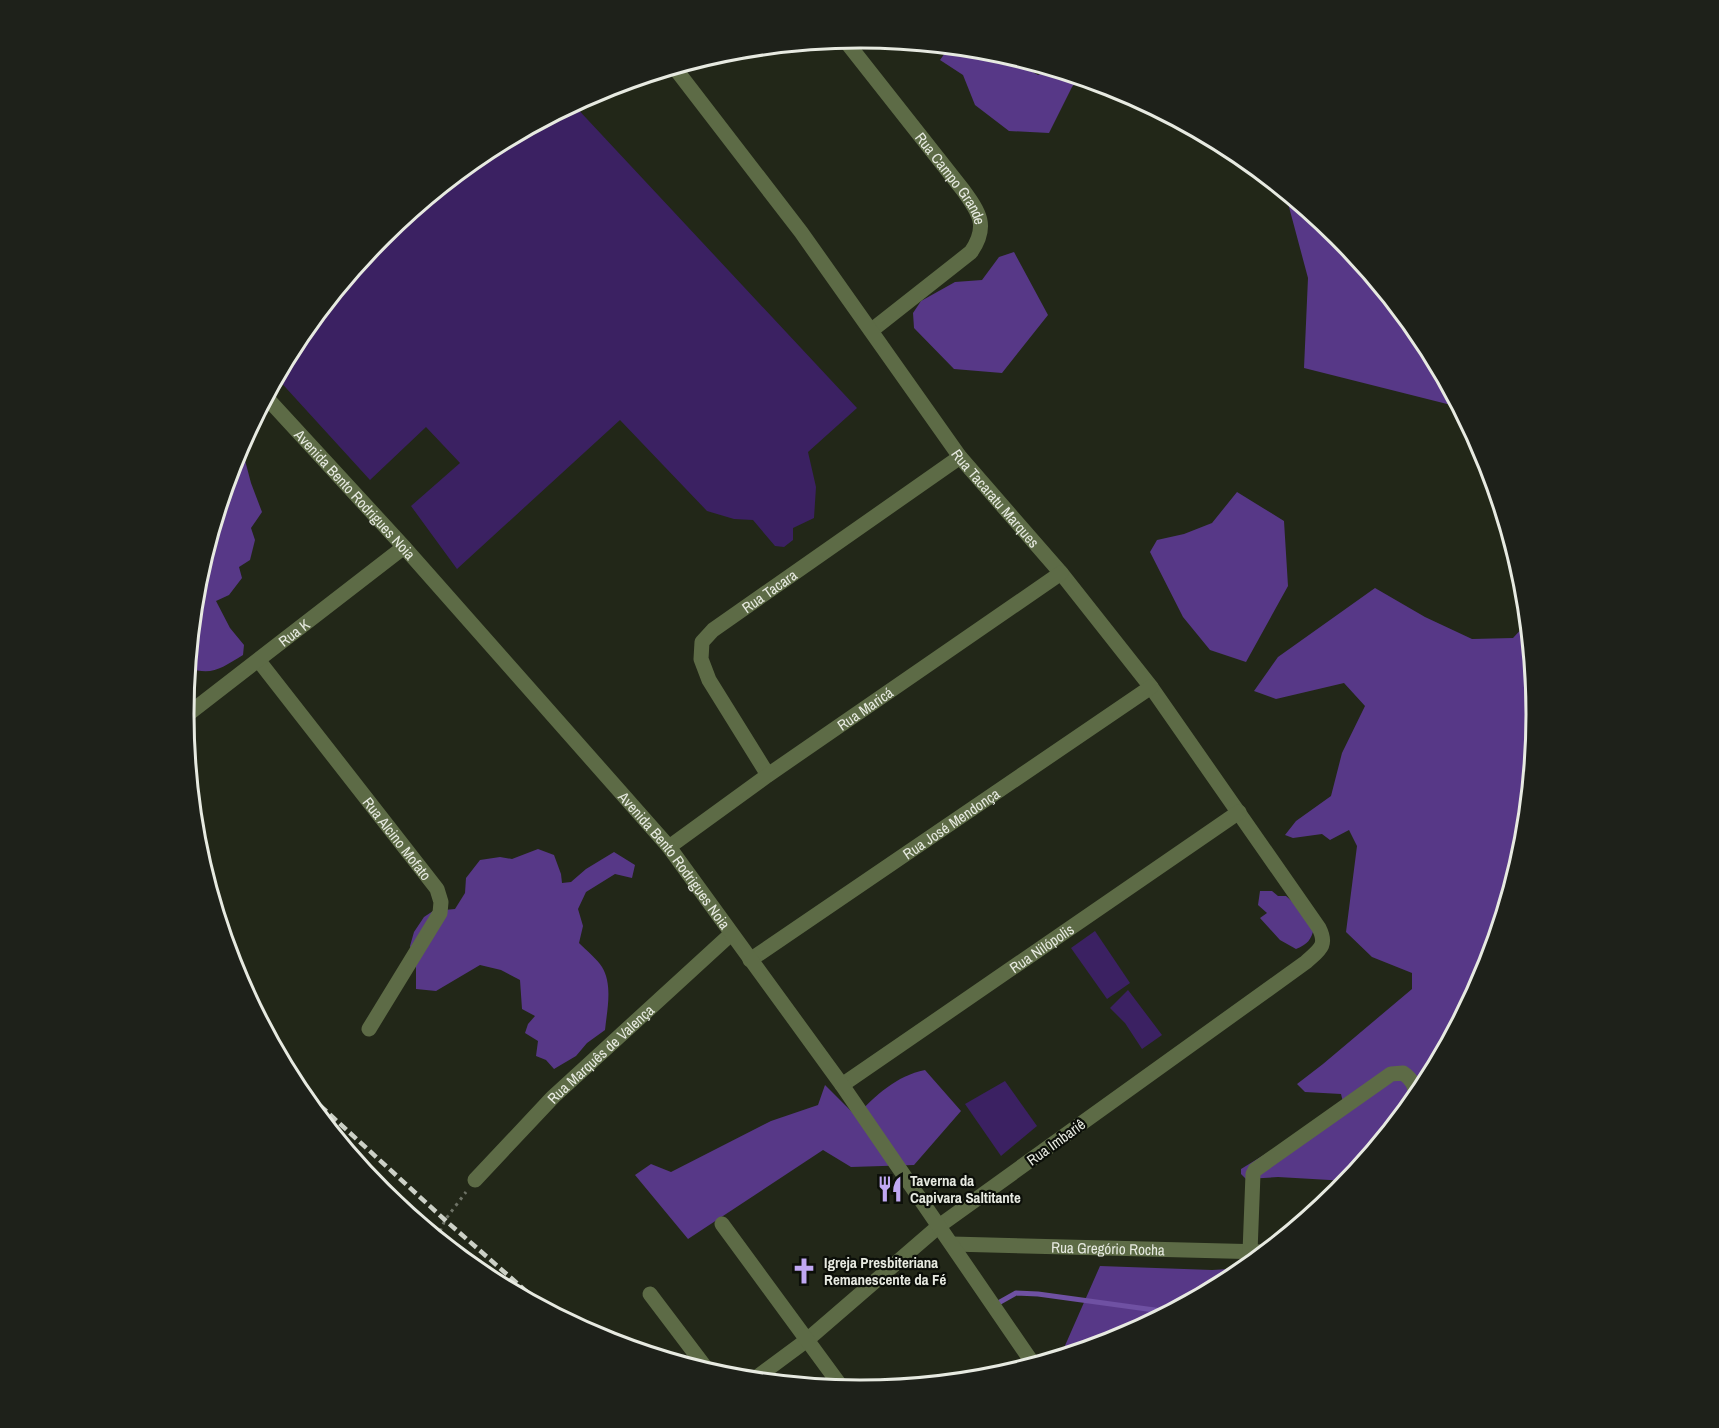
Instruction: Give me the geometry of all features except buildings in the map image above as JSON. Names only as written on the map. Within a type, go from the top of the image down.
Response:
[{"type":"street","name":"Rua Campo Grande","points":[[851,48],[963,190],[977,210],[981,224],[979,240],[971,252],[872,330]]},
{"type":"street","name":"Rua Tacaratu Marques","points":[[679,73],[801,232],[960,457],[1061,573],[1151,687],[1319,928]]},
{"type":"street","name":"Avenida Bento Rodrigues Noia","points":[[271,403],[404,547],[669,847],[842,1085],[1029,1358]]},
{"type":"street","name":"Rua Tacara","points":[[768,775],[709,680],[701,659],[702,642],[713,630],[960,457]]},
{"type":"street","name":"Rua K","points":[[194,710],[404,547]]},
{"type":"street","name":"Rua Maricá","points":[[669,847],[768,775],[1061,573]]},
{"type":"street","name":"Rua Alcino Mofato","points":[[259,661],[437,889],[441,902],[440,914],[369,1029]]},
{"type":"street","name":"Rua José Mendonça","points":[[750,960],[1151,687]]},
{"type":"street","name":"Rua Nilópolis","points":[[842,1085],[1239,812]]},
{"type":"street","name":"Rua Imbariê","points":[[763,1372],[807,1340],[939,1226],[1306,962],[1323,945],[1324,938],[1319,928]]},
{"type":"street","name":"Rua Marquês de Valença","points":[[475,1180],[554,1097],[731,933]]},
{"type":"street","points":[[1257,1248],[1253,1174],[1256,1170],[1391,1074],[1404,1073],[1413,1083]]},
{"type":"street","points":[[722,1224],[836,1379]]},
{"type":"street","name":"Rua Gregório Rocha","points":[[952,1244],[1252,1252]]},
{"type":"street","points":[[650,1294],[700,1360]]},
{"type":"path","points":[[440,1231],[475,1180]]},
{"type":"shaded area","points":[[944,54],[989,61],[1075,83],[1049,133],[1009,131],[975,105],[963,75],[940,60]]},
{"type":"shaded area","points":[[579,111],[857,408],[808,452],[816,487],[814,518],[793,528],[793,540],[784,547],[775,546],[753,520],[734,519],[707,511],[620,420],[457,569],[411,506],[460,463],[426,427],[370,480],[282,383],[283,381],[331,309],[359,275],[420,213],[489,160],[527,137]]},
{"type":"shaded area","points":[[1288,205],[1330,243],[1388,309],[1413,344],[1449,404],[1304,368],[1308,278]]},
{"type":"shaded area","points":[[1014,252],[1048,315],[1002,373],[954,369],[914,328],[913,313],[921,301],[955,282],[982,280],[999,257]]},
{"type":"shaded area","points":[[244,458],[262,512],[251,528],[255,540],[250,560],[239,567],[242,578],[229,595],[216,601],[230,628],[244,645],[243,655],[211,671],[195,670],[199,627],[206,584],[216,542]]},
{"type":"shaded area","points":[[1237,492],[1284,521],[1288,586],[1246,662],[1210,650],[1183,617],[1150,552],[1157,540],[1184,534],[1212,523]]},
{"type":"shaded area","points":[[1375,588],[1425,617],[1472,639],[1513,638],[1520,630],[1526,714],[1520,801],[1513,844],[1490,928],[1457,1009],[1436,1047],[1388,1119],[1334,1180],[1278,1177],[1246,1179],[1241,1174],[1241,1169],[1344,1106],[1341,1094],[1305,1092],[1297,1084],[1412,989],[1412,973],[1372,957],[1346,932],[1357,846],[1349,830],[1330,840],[1322,834],[1293,838],[1285,835],[1296,821],[1331,796],[1342,753],[1365,706],[1344,683],[1276,699],[1254,691],[1278,657]]},
{"type":"shaded area","points":[[538,849],[554,855],[562,883],[571,882],[586,869],[614,852],[635,865],[632,878],[615,874],[586,892],[578,909],[583,926],[579,943],[600,964],[607,982],[605,1030],[587,1043],[576,1056],[554,1069],[546,1060],[536,1056],[538,1041],[525,1033],[528,1024],[535,1016],[522,1009],[520,980],[501,970],[480,965],[436,991],[416,989],[416,966],[410,946],[414,932],[424,917],[433,911],[455,909],[465,893],[466,878],[480,860],[500,857],[512,859]]},
{"type":"shaded area","points":[[1260,891],[1272,891],[1278,896],[1286,896],[1295,904],[1314,928],[1306,943],[1296,949],[1280,940],[1260,918],[1267,913],[1258,905]]},
{"type":"shaded area","points":[[1095,931],[1130,983],[1107,999],[1071,948]]},
{"type":"shaded area","points":[[1128,990],[1162,1035],[1142,1049],[1125,1023],[1110,1008]]},
{"type":"shaded area","points":[[925,1070],[961,1111],[914,1165],[851,1167],[823,1150],[688,1239],[635,1175],[651,1164],[671,1172],[771,1121],[818,1105],[825,1085],[856,1116],[879,1094],[896,1082]]},
{"type":"shaded area","points":[[1005,1081],[1037,1126],[1001,1156],[965,1104]]},
{"type":"shaded area","points":[[1100,1266],[1228,1269],[1154,1311],[1064,1348]]},
{"type":"waterway","points":[[1000,1302],[1016,1293],[1038,1294],[1156,1310]]},
{"type":"railway","points":[[324,1109],[526,1291]]},
{"type":"place","name":"Taverna da Capivara Saltitante","points":[[890,1189]]},
{"type":"place","name":"Igreja Presbiteriana Remanescente da Fé","points":[[804,1271]]}]
